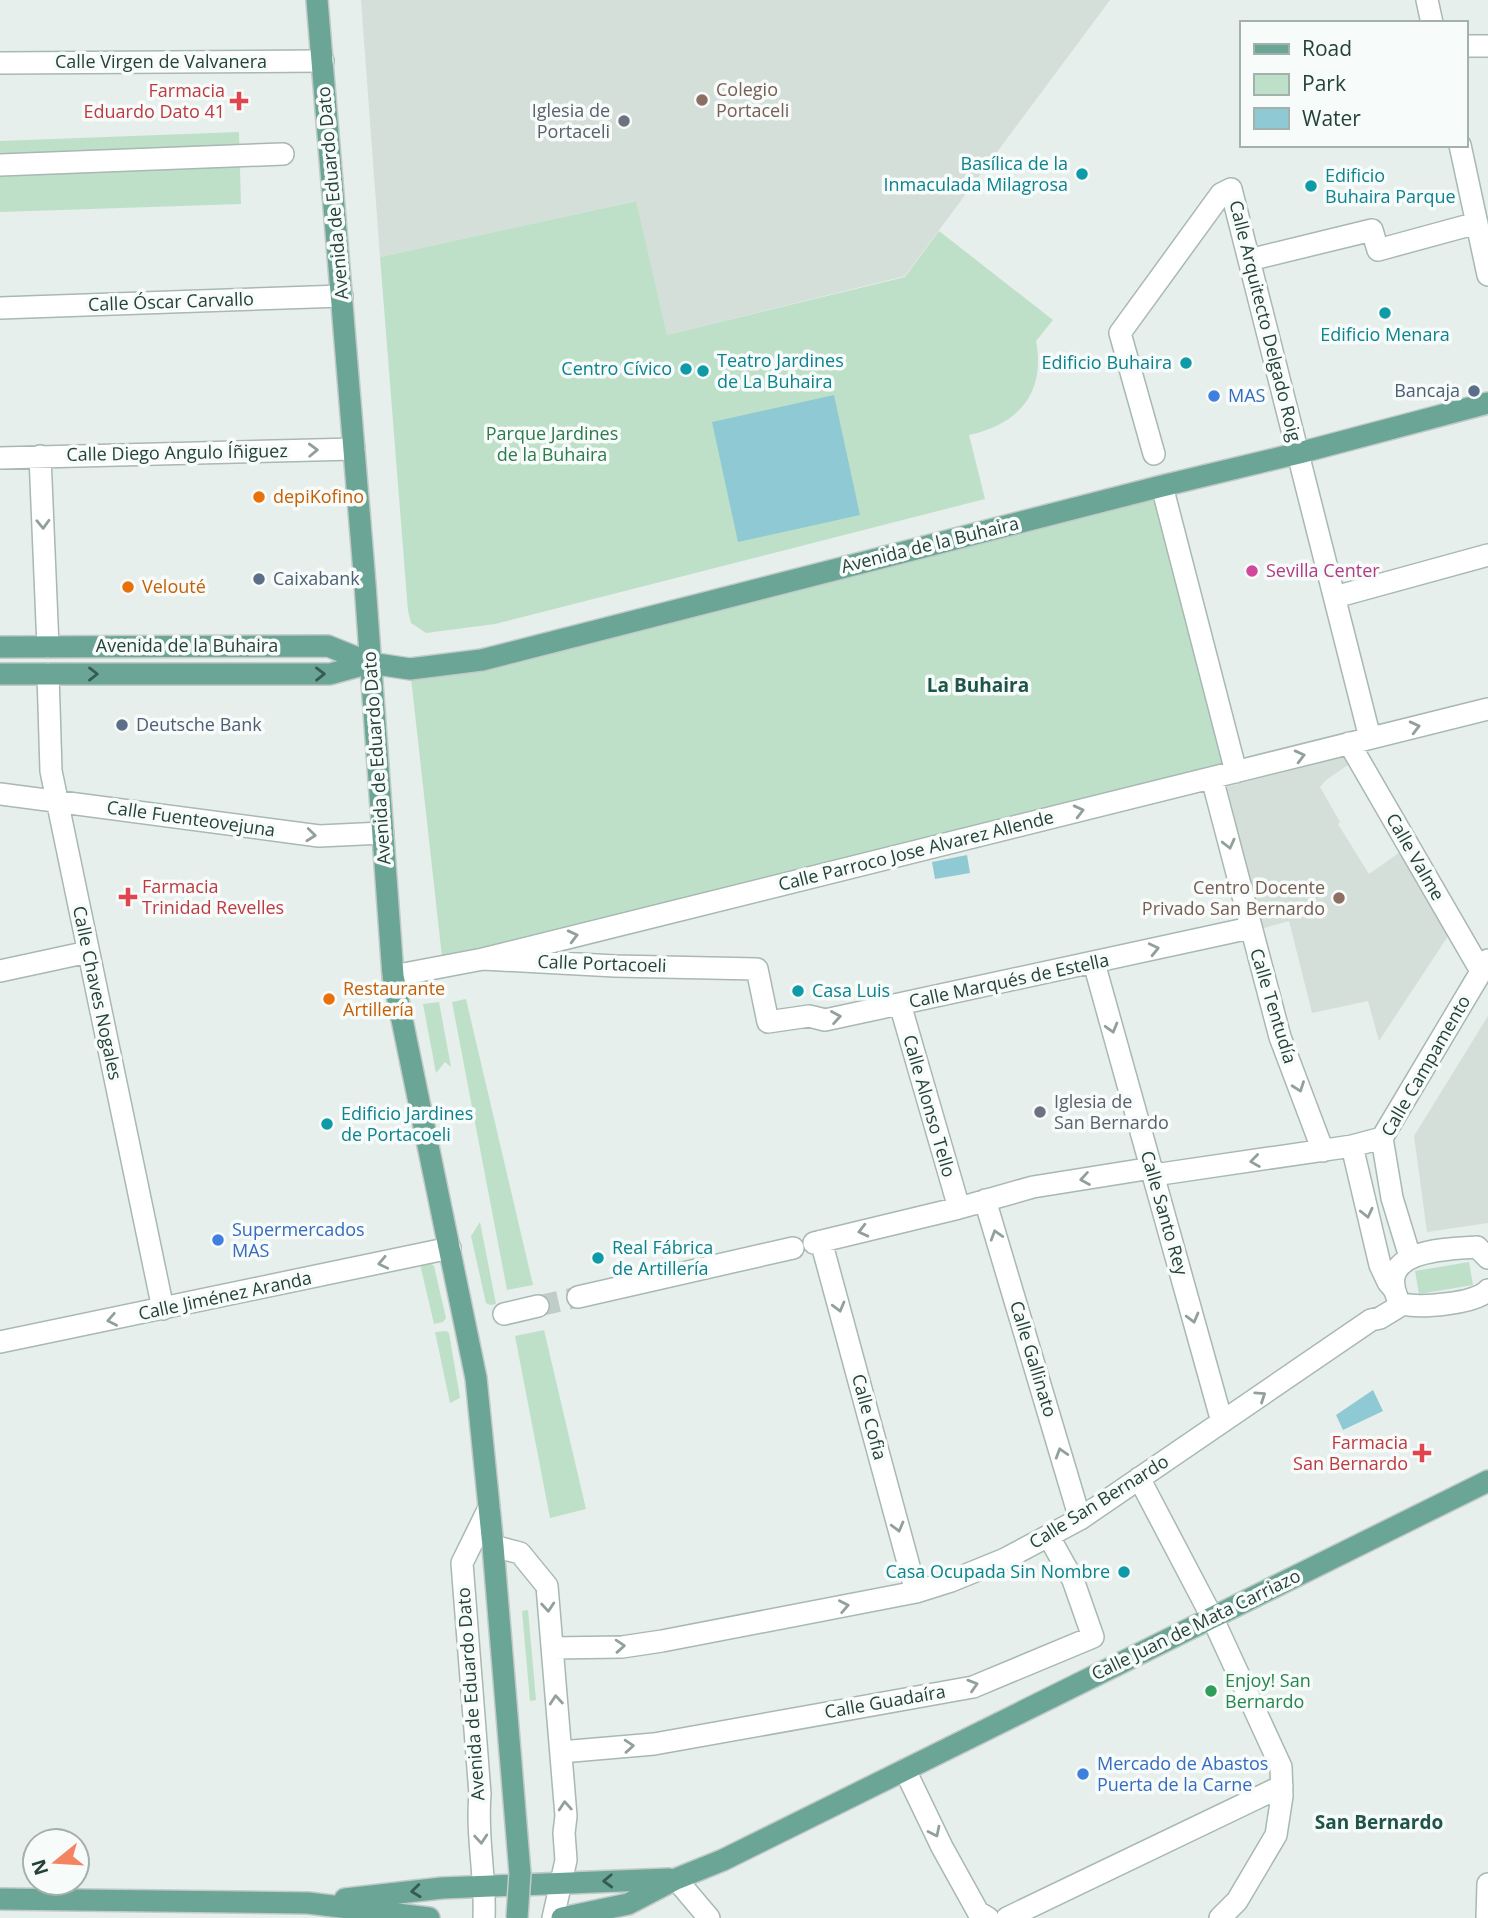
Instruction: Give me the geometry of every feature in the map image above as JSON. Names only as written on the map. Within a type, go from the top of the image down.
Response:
[{"type":"main road","name":"Avenida de Eduardo Dato","points":[[317,0],[393,976],[476,1378],[493,1546],[519,1879],[517,1918]]},
{"type":"main road","name":"Avenida de la Buhaira","points":[[0,647],[328,646],[370,663],[411,669],[482,660],[1488,403]]},
{"type":"main road","name":"Avenida de la Buhaira","points":[[0,674],[330,674],[370,663]]},
{"type":"main road","name":"Calle Juan de Mata Carriazo","points":[[676,1878],[723,1860],[1488,1481]]},
{"type":"main road","points":[[308,1903],[484,1886],[519,1879],[570,1882],[676,1878]]},
{"type":"main road","points":[[562,1918],[628,1904],[676,1878]]},
{"type":"main road","points":[[0,1899],[308,1903],[429,1918]]},
{"type":"street","points":[[1427,0],[1432,21]]},
{"type":"street","points":[[1467,46],[1488,46]]},
{"type":"street","name":"Calle Virgen de Valvanera","points":[[0,63],[323,61]]},
{"type":"street","points":[[1460,147],[1488,275]]},
{"type":"street","points":[[0,164],[283,154]]},
{"type":"street","name":"Calle Arquitecto Delgado Roig","points":[[1154,454],[1121,332],[1221,194],[1231,189],[1370,738]]},
{"type":"street","points":[[1250,260],[1372,230],[1378,250],[1477,223]]},
{"type":"street","name":"Calle Óscar Carvallo","points":[[0,308],[342,296]]},
{"type":"street","name":"Calle Diego Angulo Íñiguez","points":[[0,458],[354,449]]},
{"type":"street","points":[[40,456],[48,647]]},
{"type":"street","points":[[1163,486],[1236,772]]},
{"type":"street","points":[[1335,597],[1488,555]]},
{"type":"street","name":"Calle Chaves Nogales","points":[[48,674],[51,771],[163,1309]]},
{"type":"street","name":"Calle Parroco Jose Alvarez Allende","points":[[483,959],[1488,709]]},
{"type":"street","name":"Calle Valme","points":[[1349,743],[1485,965]]},
{"type":"street","name":"Calle Tentudía","points":[[1212,778],[1280,1037],[1323,1151]]},
{"type":"street","name":"Calle Fuenteovejuna","points":[[0,794],[320,836],[383,833]]},
{"type":"street","name":"Calle Marqués de Estella","points":[[768,1022],[809,1016],[825,1020],[1250,928]]},
{"type":"street","points":[[0,971],[88,952]]},
{"type":"street","name":"Calle Portacoeli","points":[[393,976],[483,959],[615,966],[757,969],[768,1022]]},
{"type":"street","name":"Calle Santo Rey","points":[[1094,963],[1222,1422]]},
{"type":"street","name":"Calle Campamento","points":[[1410,1257],[1392,1198],[1382,1138],[1485,965]]},
{"type":"street","name":"Calle Alonso Tello","points":[[900,1004],[959,1208]]},
{"type":"street","points":[[959,1208],[1032,1187],[1323,1151],[1382,1138]]},
{"type":"street","points":[[1352,1146],[1380,1265],[1398,1296],[1424,1305],[1487,1296]]},
{"type":"street","name":"Calle Gallinato","points":[[985,1200],[1080,1519]]},
{"type":"street","name":"Calle Cofia","points":[[916,1592],[818,1242],[959,1208]]},
{"type":"street","points":[[1398,1296],[1398,1270],[1410,1257],[1432,1251],[1477,1247],[1487,1255]]},
{"type":"street","name":"Calle Jiménez Aranda","points":[[0,1342],[450,1248]]},
{"type":"street","points":[[579,1297],[793,1248]]},
{"type":"street","name":"Calle San Bernardo","points":[[552,1648],[622,1647],[662,1641],[916,1592],[1005,1559],[1080,1519],[1371,1321],[1380,1318],[1398,1296]]},
{"type":"street","points":[[504,1314],[538,1306]]},
{"type":"street","points":[[1139,1478],[1212,1617],[1278,1758],[1282,1796],[1276,1835],[1237,1901],[1219,1918]]},
{"type":"street","name":"Avenida de Eduardo Dato","points":[[484,1918],[478,1812],[480,1794],[462,1563],[489,1508]]},
{"type":"street","name":"Calle Guadaíra","points":[[561,1752],[654,1744],[973,1687],[1093,1637],[1073,1580],[1049,1537]]},
{"type":"street","points":[[493,1546],[520,1553],[547,1586],[566,1816],[566,1860],[570,1882],[553,1918]]},
{"type":"street","points":[[905,1770],[978,1912],[988,1918]]},
{"type":"street","points":[[1007,1918],[1282,1786]]},
{"type":"street","points":[[676,1878],[709,1918]]},
{"type":"street","points":[[1487,1918],[1488,1884]]},
{"type":"shaded area","name":"Colegio Portaceli","points":[[361,0],[1110,0],[905,276],[667,335],[635,201],[380,257]]},
{"type":"shaded area","name":"Centro Docente Privado San Bernardo","points":[[1350,755],[1354,761],[1320,787],[1340,822],[1338,824],[1369,874],[1403,850],[1450,933],[1379,1041],[1368,1001],[1312,1013],[1289,921],[1257,930],[1222,788]]},
{"type":"shaded area","points":[[1488,1016],[1488,1223],[1427,1232],[1414,1136]]},
{"type":"green space","points":[[239,132],[241,204],[0,212],[0,141]]},
{"type":"green space","name":"Parque Jardines de la Buhaira","points":[[636,201],[667,335],[905,277],[939,231],[1053,320],[1036,341],[1037,376],[1025,404],[1002,423],[969,435],[985,499],[495,624],[426,633],[411,623],[408,611],[380,257]]},
{"type":"green space","points":[[1162,486],[1236,772],[443,966],[410,669]]},
{"type":"green space","points":[[466,999],[533,1285],[507,1290],[452,1002]]},
{"type":"green space","points":[[439,1002],[451,1067],[445,1062],[436,1073],[423,1004]]},
{"type":"green space","points":[[480,1222],[496,1304],[490,1305],[486,1303],[471,1236]]},
{"type":"green space","points":[[1469,1262],[1473,1285],[1419,1294],[1415,1271]]},
{"type":"green space","points":[[430,1263],[434,1266],[446,1318],[443,1322],[434,1324],[420,1264]]},
{"type":"green space","points":[[544,1330],[586,1509],[550,1518],[515,1336]]},
{"type":"green space","points":[[435,1332],[449,1333],[460,1398],[450,1403]]},
{"type":"green space","points":[[528,1610],[536,1700],[530,1701],[522,1611]]},
{"type":"water","points":[[834,395],[860,515],[738,542],[712,422]]},
{"type":"water","points":[[967,855],[970,873],[935,879],[932,862]]},
{"type":"water","points":[[1373,1390],[1383,1411],[1343,1430],[1336,1415]]},
{"type":"tunnel","points":[[538,1306],[578,1297]]},
{"type":"place","name":"Colegio Portaceli","points":[[702,100]]},
{"type":"place","name":"Farmacia Eduardo Dato 41","points":[[239,101]]},
{"type":"place","name":"Iglesia de Portaceli","points":[[624,121]]},
{"type":"place","name":"Basílica de la Inmaculada Milagrosa","points":[[1082,174]]},
{"type":"place","name":"Edificio Buhaira Parque","points":[[1311,186]]},
{"type":"place","name":"Edificio Menara","points":[[1385,313]]},
{"type":"place","name":"Edificio Buhaira","points":[[1186,363]]},
{"type":"place","name":"Centro Cívico","points":[[686,369]]},
{"type":"place","name":"Teatro Jardines de La Buhaira","points":[[703,371]]},
{"type":"place","name":"Bancaja","points":[[1474,391]]},
{"type":"place","name":"MAS","points":[[1214,396]]},
{"type":"place","name":"depiKofino","points":[[259,497]]},
{"type":"place","name":"Sevilla Center","points":[[1252,571]]},
{"type":"place","name":"Caixabank","points":[[259,579]]},
{"type":"place","name":"Velouté","points":[[128,587]]},
{"type":"place","name":"Deutsche Bank","points":[[122,725]]},
{"type":"place","name":"Farmacia Trinidad Revelles","points":[[128,897]]},
{"type":"place","name":"Centro Docente Privado San Bernardo","points":[[1339,898]]},
{"type":"place","name":"Casa Luis","points":[[798,991]]},
{"type":"place","name":"Restaurante Artillería","points":[[329,999]]},
{"type":"place","name":"Iglesia de San Bernardo","points":[[1040,1112]]},
{"type":"place","name":"Edificio Jardines de Portacoeli","points":[[327,1124]]},
{"type":"place","name":"Supermercados MAS","points":[[218,1240]]},
{"type":"place","name":"Real Fábrica de Artillería","points":[[598,1258]]},
{"type":"place","name":"Farmacia San Bernardo","points":[[1422,1453]]},
{"type":"place","name":"Casa Ocupada Sin Nombre","points":[[1124,1572]]},
{"type":"place","name":"Enjoy! San Bernardo","points":[[1211,1691]]},
{"type":"place","name":"Mercado de Abastos Puerta de la Carne","points":[[1083,1774]]},
{"type":"district","name":"La Buhaira","points":[[978,685]]},
{"type":"district","name":"San Bernardo","points":[[1379,1822]]}]
